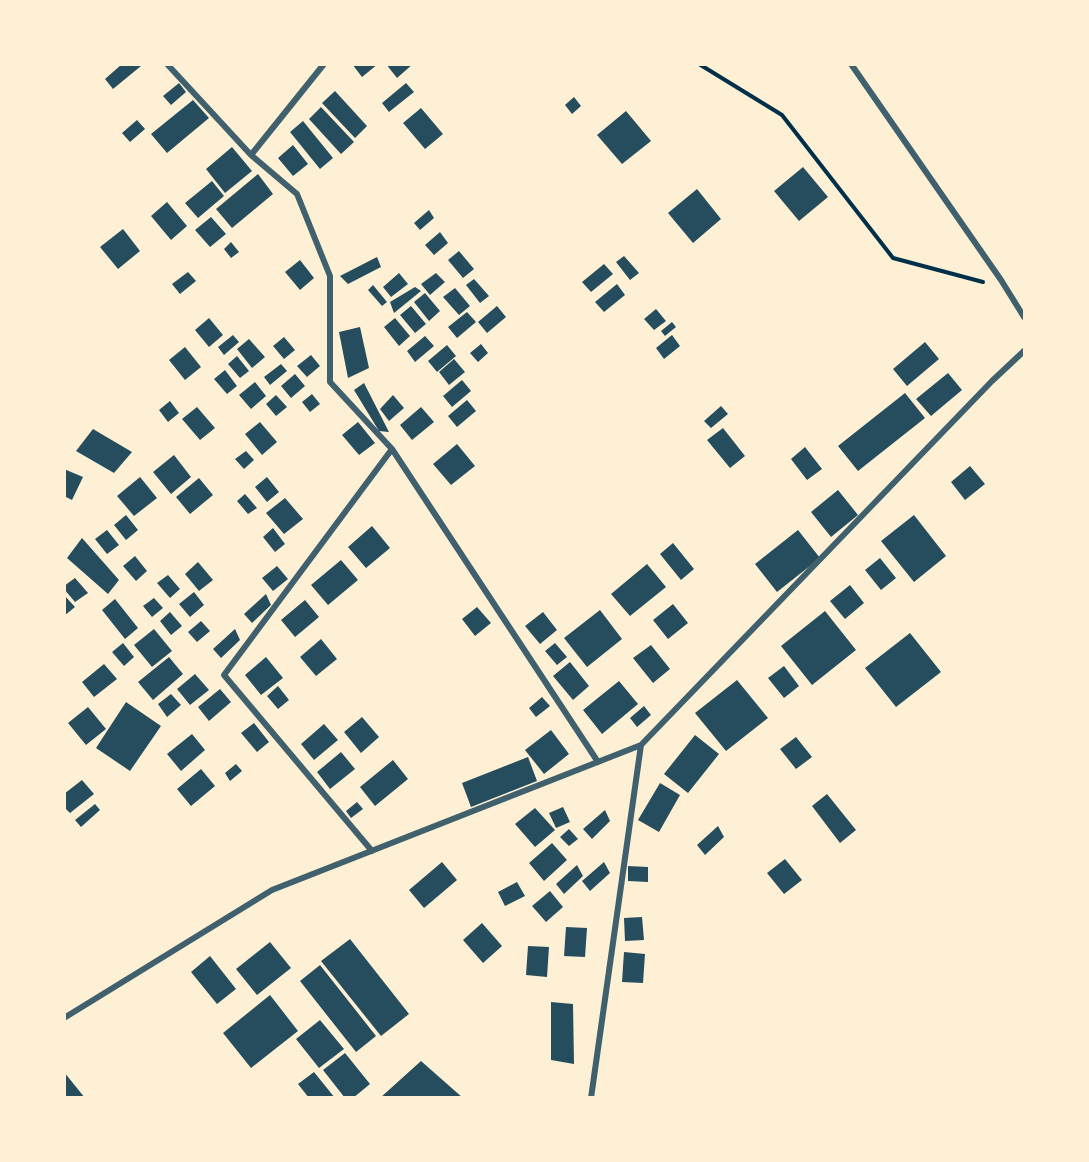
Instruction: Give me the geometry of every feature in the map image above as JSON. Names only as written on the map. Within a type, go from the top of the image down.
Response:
[{"type":"street","points":[[167,64],[251,155],[297,194],[330,276],[330,382],[392,449],[598,762]]},
{"type":"street","points":[[251,155],[324,64]]},
{"type":"street","points":[[851,64],[1001,280],[1024,318]]},
{"type":"street","points":[[64,1018],[272,890],[641,745],[984,389],[1024,351]]},
{"type":"street","points":[[372,851],[224,675],[392,449]]},
{"type":"street","points":[[591,1098],[641,745]]},
{"type":"path","points":[[699,64],[782,116],[893,258],[985,282],[1001,280]]},
{"type":"building","points":[[122,64],[140,64],[141,66],[113,89],[105,79]]},
{"type":"building","points":[[352,64],[378,64],[362,77]]},
{"type":"building","points":[[386,64],[413,64],[397,78]]},
{"type":"building","points":[[179,83],[186,92],[171,105],[163,96]]},
{"type":"building","points":[[406,83],[414,92],[389,112],[382,103]]},
{"type":"building","points":[[335,91],[367,126],[355,138],[322,103]]},
{"type":"building","points":[[574,97],[581,106],[572,114],[565,105]]},
{"type":"building","points":[[193,100],[209,118],[167,153],[151,134]]},
{"type":"building","points":[[321,107],[354,142],[341,154],[309,119]]},
{"type":"building","points":[[421,108],[443,134],[425,149],[403,123]]},
{"type":"building","points":[[626,111],[651,141],[622,164],[597,135]]},
{"type":"building","points":[[137,120],[145,129],[130,142],[122,133]]},
{"type":"building","points":[[303,121],[333,158],[320,169],[290,132]]},
{"type":"building","points":[[293,145],[308,164],[293,176],[278,158]]},
{"type":"building","points":[[232,147],[252,171],[225,193],[206,169]]},
{"type":"building","points":[[803,167],[828,197],[799,221],[774,191]]},
{"type":"building","points":[[258,174],[273,194],[232,228],[216,209]]},
{"type":"building","points":[[212,181],[224,196],[198,218],[185,203]]},
{"type":"building","points":[[697,189],[721,219],[693,243],[668,213]]},
{"type":"building","points":[[167,202],[187,226],[171,240],[151,216]]},
{"type":"building","points":[[429,210],[434,218],[420,230],[414,223]]},
{"type":"building","points":[[211,217],[226,234],[210,247],[195,230]]},
{"type":"building","points":[[123,229],[140,251],[118,269],[100,247]]},
{"type":"building","points":[[440,232],[448,243],[434,255],[425,245]]},
{"type":"building","points":[[231,242],[239,252],[231,258],[224,249]]},
{"type":"building","points":[[459,251],[474,269],[463,278],[448,260]]},
{"type":"building","points":[[624,256],[639,273],[630,280],[616,262]]},
{"type":"building","points":[[377,257],[381,267],[348,284],[340,276]]},
{"type":"building","points":[[300,260],[314,278],[300,290],[285,272]]},
{"type":"building","points":[[604,264],[613,274],[591,292],[582,282]]},
{"type":"building","points":[[188,272],[196,281],[180,294],[172,284]]},
{"type":"building","points":[[399,273],[408,284],[391,297],[383,287]]},
{"type":"building","points":[[436,273],[445,282],[430,295],[421,284]]},
{"type":"building","points":[[474,279],[489,296],[480,303],[466,285]]},
{"type":"building","points":[[617,284],[625,295],[604,312],[595,302]]},
{"type":"building","points":[[373,285],[387,302],[382,306],[368,290]]},
{"type":"building","points":[[415,287],[421,291],[394,313],[390,302]]},
{"type":"building","points":[[455,288],[470,306],[459,315],[443,297]]},
{"type":"building","points":[[425,293],[440,311],[429,321],[414,302]]},
{"type":"building","points":[[411,306],[426,324],[415,333],[400,315]]},
{"type":"building","points":[[497,306],[506,317],[487,333],[478,322]]},
{"type":"building","points":[[656,309],[666,321],[654,330],[644,319]]},
{"type":"building","points":[[467,312],[476,322],[457,338],[448,327]]},
{"type":"building","points":[[209,318],[223,335],[209,347],[195,330]]},
{"type":"building","points":[[395,318],[410,336],[399,346],[384,327]]},
{"type":"building","points":[[672,322],[676,327],[665,336],[661,331]]},
{"type":"building","points":[[360,327],[369,368],[348,378],[339,332]]},
{"type":"building","points":[[233,335],[239,342],[224,355],[218,347]]},
{"type":"building","points":[[672,335],[680,346],[664,359],[656,348]]},
{"type":"building","points":[[425,336],[434,346],[415,362],[407,351]]},
{"type":"building","points":[[284,337],[295,350],[284,359],[273,346]]},
{"type":"building","points":[[249,339],[265,357],[252,368],[237,349]]},
{"type":"building","points":[[925,342],[939,359],[907,386],[893,369]]},
{"type":"building","points":[[481,344],[488,353],[478,362],[470,353]]},
{"type":"building","points":[[447,345],[456,356],[437,372],[428,361]]},
{"type":"building","points":[[185,347],[201,367],[185,380],[169,360]]},
{"type":"building","points":[[311,355],[320,366],[307,377],[297,366]]},
{"type":"building","points":[[237,356],[249,371],[240,378],[228,364]]},
{"type":"building","points":[[454,359],[465,372],[449,385],[439,372]]},
{"type":"building","points":[[281,364],[287,371],[270,385],[264,377]]},
{"type":"building","points":[[225,370],[237,386],[227,394],[214,379]]},
{"type":"building","points":[[948,373],[962,390],[931,416],[916,399]]},
{"type":"building","points":[[295,374],[305,386],[291,398],[281,386]]},
{"type":"building","points":[[462,380],[471,391],[452,407],[443,396]]},
{"type":"building","points":[[255,382],[266,396],[251,409],[239,395]]},
{"type":"building","points":[[364,383],[389,432],[379,431],[354,390]]},
{"type":"building","points":[[905,393],[925,418],[858,471],[838,446]]},
{"type":"building","points":[[312,394],[320,404],[310,412],[302,402]]},
{"type":"building","points":[[276,395],[287,407],[276,416],[266,404]]},
{"type":"building","points":[[393,395],[404,408],[389,421],[380,409]]},
{"type":"building","points":[[467,400],[476,411],[457,427],[448,416]]},
{"type":"building","points":[[170,401],[179,413],[168,422],[159,410]]},
{"type":"building","points":[[721,406],[728,414],[711,428],[704,421]]},
{"type":"building","points":[[197,407],[215,428],[200,440],[182,419]]},
{"type":"building","points":[[421,407],[434,422],[412,440],[400,425]]},
{"type":"building","points":[[260,422],[277,442],[262,455],[245,434]]},
{"type":"building","points":[[358,422],[375,443],[359,455],[342,435]]},
{"type":"building","points":[[723,428],[745,456],[730,468],[707,440]]},
{"type":"building","points":[[93,429],[132,452],[114,473],[76,451]]},
{"type":"building","points":[[457,444],[475,466],[451,485],[433,464]]},
{"type":"building","points":[[805,447],[822,469],[807,480],[791,459]]},
{"type":"building","points":[[246,451],[254,460],[244,469],[235,459]]},
{"type":"building","points":[[174,455],[191,477],[171,494],[153,472]]},
{"type":"building","points":[[970,466],[985,484],[965,500],[951,482]]},
{"type":"building","points":[[64,469],[83,477],[72,500],[64,496]]},
{"type":"building","points":[[140,477],[157,498],[134,516],[117,496]]},
{"type":"building","points":[[267,477],[279,492],[267,502],[255,487]]},
{"type":"building","points":[[199,478],[213,495],[190,514],[176,497]]},
{"type":"building","points":[[838,490],[858,515],[831,537],[811,512]]},
{"type":"building","points":[[245,494],[257,508],[248,514],[237,501]]},
{"type":"building","points":[[285,498],[303,519],[284,534],[266,513]]},
{"type":"building","points":[[126,515],[138,530],[126,540],[114,525]]},
{"type":"building","points":[[914,515],[946,556],[914,582],[881,541]]},
{"type":"building","points":[[372,526],[390,548],[366,568],[348,547]]},
{"type":"building","points":[[273,528],[285,544],[275,552],[263,537]]},
{"type":"building","points":[[107,530],[119,545],[107,554],[95,539]]},
{"type":"building","points":[[798,530],[820,558],[777,592],[755,564]]},
{"type":"building","points":[[82,538],[119,580],[108,594],[67,558]]},
{"type":"building","points":[[673,543],[694,569],[681,580],[660,554]]},
{"type":"building","points":[[135,556],[147,571],[136,581],[123,566]]},
{"type":"building","points":[[880,558],[896,578],[881,590],[865,570]]},
{"type":"building","points":[[341,560],[358,580],[328,605],[311,585]]},
{"type":"building","points":[[198,562],[213,580],[199,591],[185,574]]},
{"type":"building","points":[[647,564],[666,587],[630,616],[611,594]]},
{"type":"building","points":[[277,566],[288,579],[273,591],[262,578]]},
{"type":"building","points":[[168,575],[180,589],[170,598],[157,583]]},
{"type":"building","points":[[75,578],[88,593],[75,602],[64,586]]},
{"type":"building","points":[[850,585],[864,603],[845,619],[830,601]]},
{"type":"building","points":[[194,592],[204,605],[190,617],[179,604]]},
{"type":"building","points":[[266,594],[271,605],[252,623],[244,614]]},
{"type":"building","points":[[64,595],[75,607],[64,616]]},
{"type":"building","points":[[154,598],[163,608],[152,617],[143,606]]},
{"type":"building","points":[[115,599],[138,628],[125,639],[102,610]]},
{"type":"building","points":[[305,600],[319,617],[295,637],[281,620]]},
{"type":"building","points":[[673,604],[688,623],[668,639],[653,620]]},
{"type":"building","points":[[477,607],[491,623],[475,636],[462,619]]},
{"type":"building","points":[[600,610],[622,639],[587,667],[564,638]]},
{"type":"building","points":[[825,611],[856,650],[812,685],[781,646]]},
{"type":"building","points":[[170,612],[182,626],[171,635],[160,621]]},
{"type":"building","points":[[543,612],[557,630],[540,644],[525,626]]},
{"type":"building","points":[[201,621],[210,631],[197,642],[188,632]]},
{"type":"building","points":[[154,629],[172,651],[152,667],[134,645]]},
{"type":"building","points":[[235,629],[240,640],[221,658],[213,649]]},
{"type":"building","points":[[910,633],[941,672],[896,707],[865,668]]},
{"type":"building","points":[[321,639],[337,659],[316,676],[300,657]]},
{"type":"building","points":[[123,643],[134,657],[124,666],[112,652]]},
{"type":"building","points":[[555,643],[567,657],[557,665],[545,651]]},
{"type":"building","points":[[651,645],[670,669],[653,683],[633,658]]},
{"type":"building","points":[[169,657],[183,674],[153,700],[138,682]]},
{"type":"building","points":[[266,657],[283,678],[261,695],[245,675]]},
{"type":"building","points":[[570,662],[589,686],[573,700],[553,676]]},
{"type":"building","points":[[104,664],[117,679],[94,697],[82,682]]},
{"type":"building","points":[[784,666],[799,686],[784,698],[768,678]]},
{"type":"building","points":[[195,674],[209,690],[190,705],[177,689]]},
{"type":"building","points":[[737,680],[768,718],[726,751],[695,713]]},
{"type":"building","points":[[619,681],[638,704],[602,734],[583,710]]},
{"type":"building","points":[[278,686],[289,700],[278,709],[267,696]]},
{"type":"building","points":[[220,689],[231,702],[209,721],[198,707]]},
{"type":"building","points":[[171,694],[181,705],[167,717],[158,704]]},
{"type":"building","points":[[542,697],[550,706],[536,717],[529,708]]},
{"type":"building","points":[[126,702],[161,726],[130,771],[96,748]]},
{"type":"building","points":[[644,706],[651,715],[637,727],[630,718]]},
{"type":"building","points":[[88,707],[106,729],[86,745],[68,723]]},
{"type":"building","points":[[362,717],[379,737],[361,753],[344,732]]},
{"type":"building","points":[[254,723],[269,742],[257,752],[241,733]]},
{"type":"building","points":[[324,724],[338,740],[314,760],[301,744]]},
{"type":"building","points":[[551,730],[569,754],[544,774],[525,750]]},
{"type":"building","points":[[192,734],[205,750],[181,771],[167,754]]},
{"type":"building","points":[[695,735],[719,754],[688,793],[664,774]]},
{"type":"building","points":[[796,737],[812,757],[796,769],[780,749]]},
{"type":"building","points":[[341,752],[355,769],[330,789],[317,772]]},
{"type":"building","points":[[528,757],[537,781],[471,807],[462,783]]},
{"type":"building","points":[[393,760],[408,779],[375,806],[360,787]]},
{"type":"building","points":[[236,764],[242,771],[230,781],[225,773]]},
{"type":"building","points":[[201,769],[215,786],[191,806],[177,789]]},
{"type":"building","points":[[82,780],[94,794],[70,813],[64,807],[64,794]]},
{"type":"building","points":[[660,783],[680,795],[659,832],[638,820]]},
{"type":"building","points":[[827,794],[856,830],[840,843],[812,806]]},
{"type":"building","points":[[357,802],[363,809],[351,818],[346,811]]},
{"type":"building","points":[[95,804],[100,810],[81,827],[75,820]]},
{"type":"building","points":[[563,807],[570,822],[556,828],[549,813]]},
{"type":"building","points":[[535,808],[555,830],[535,847],[515,824]]},
{"type":"building","points":[[605,810],[610,821],[592,839],[583,829]]},
{"type":"building","points":[[718,826],[724,837],[705,855],[697,845]]},
{"type":"building","points":[[569,829],[578,839],[569,846],[560,837]]},
{"type":"building","points":[[552,843],[567,860],[544,881],[529,863]]},
{"type":"building","points":[[785,859],[802,880],[784,894],[767,873]]},
{"type":"building","points":[[442,862],[457,880],[424,908],[409,890]]},
{"type":"building","points":[[604,862],[610,873],[590,891],[582,881]]},
{"type":"building","points":[[577,865],[583,876],[564,894],[556,884]]},
{"type":"building","points":[[628,866],[648,867],[648,882],[628,881]]},
{"type":"building","points":[[517,882],[525,896],[505,906],[498,892]]},
{"type":"building","points":[[550,891],[563,907],[546,922],[532,906]]},
{"type":"building","points":[[642,917],[644,940],[625,941],[624,918]]},
{"type":"building","points":[[482,923],[502,946],[483,963],[463,940]]},
{"type":"building","points":[[566,927],[587,928],[585,957],[564,956]]},
{"type":"building","points":[[350,939],[409,1014],[381,1036],[321,961]]},
{"type":"building","points":[[270,942],[291,968],[257,995],[236,969]]},
{"type":"building","points":[[528,946],[549,947],[547,977],[526,975]]},
{"type":"building","points":[[624,952],[645,954],[643,983],[622,982]]},
{"type":"building","points":[[210,956],[236,989],[217,1004],[191,972]]},
{"type":"building","points":[[320,965],[376,1036],[356,1052],[300,981]]},
{"type":"building","points":[[270,995],[298,1031],[251,1068],[223,1033]]},
{"type":"building","points":[[551,1002],[573,1004],[574,1064],[551,1060]]},
{"type":"building","points":[[320,1020],[344,1049],[319,1068],[296,1039]]},
{"type":"building","points":[[345,1053],[370,1084],[353,1098],[345,1098],[323,1070]]},
{"type":"building","points":[[421,1061],[463,1098],[380,1098]]},
{"type":"building","points":[[64,1072],[85,1098],[64,1098]]},
{"type":"building","points":[[314,1072],[335,1098],[309,1098],[298,1084]]}]
